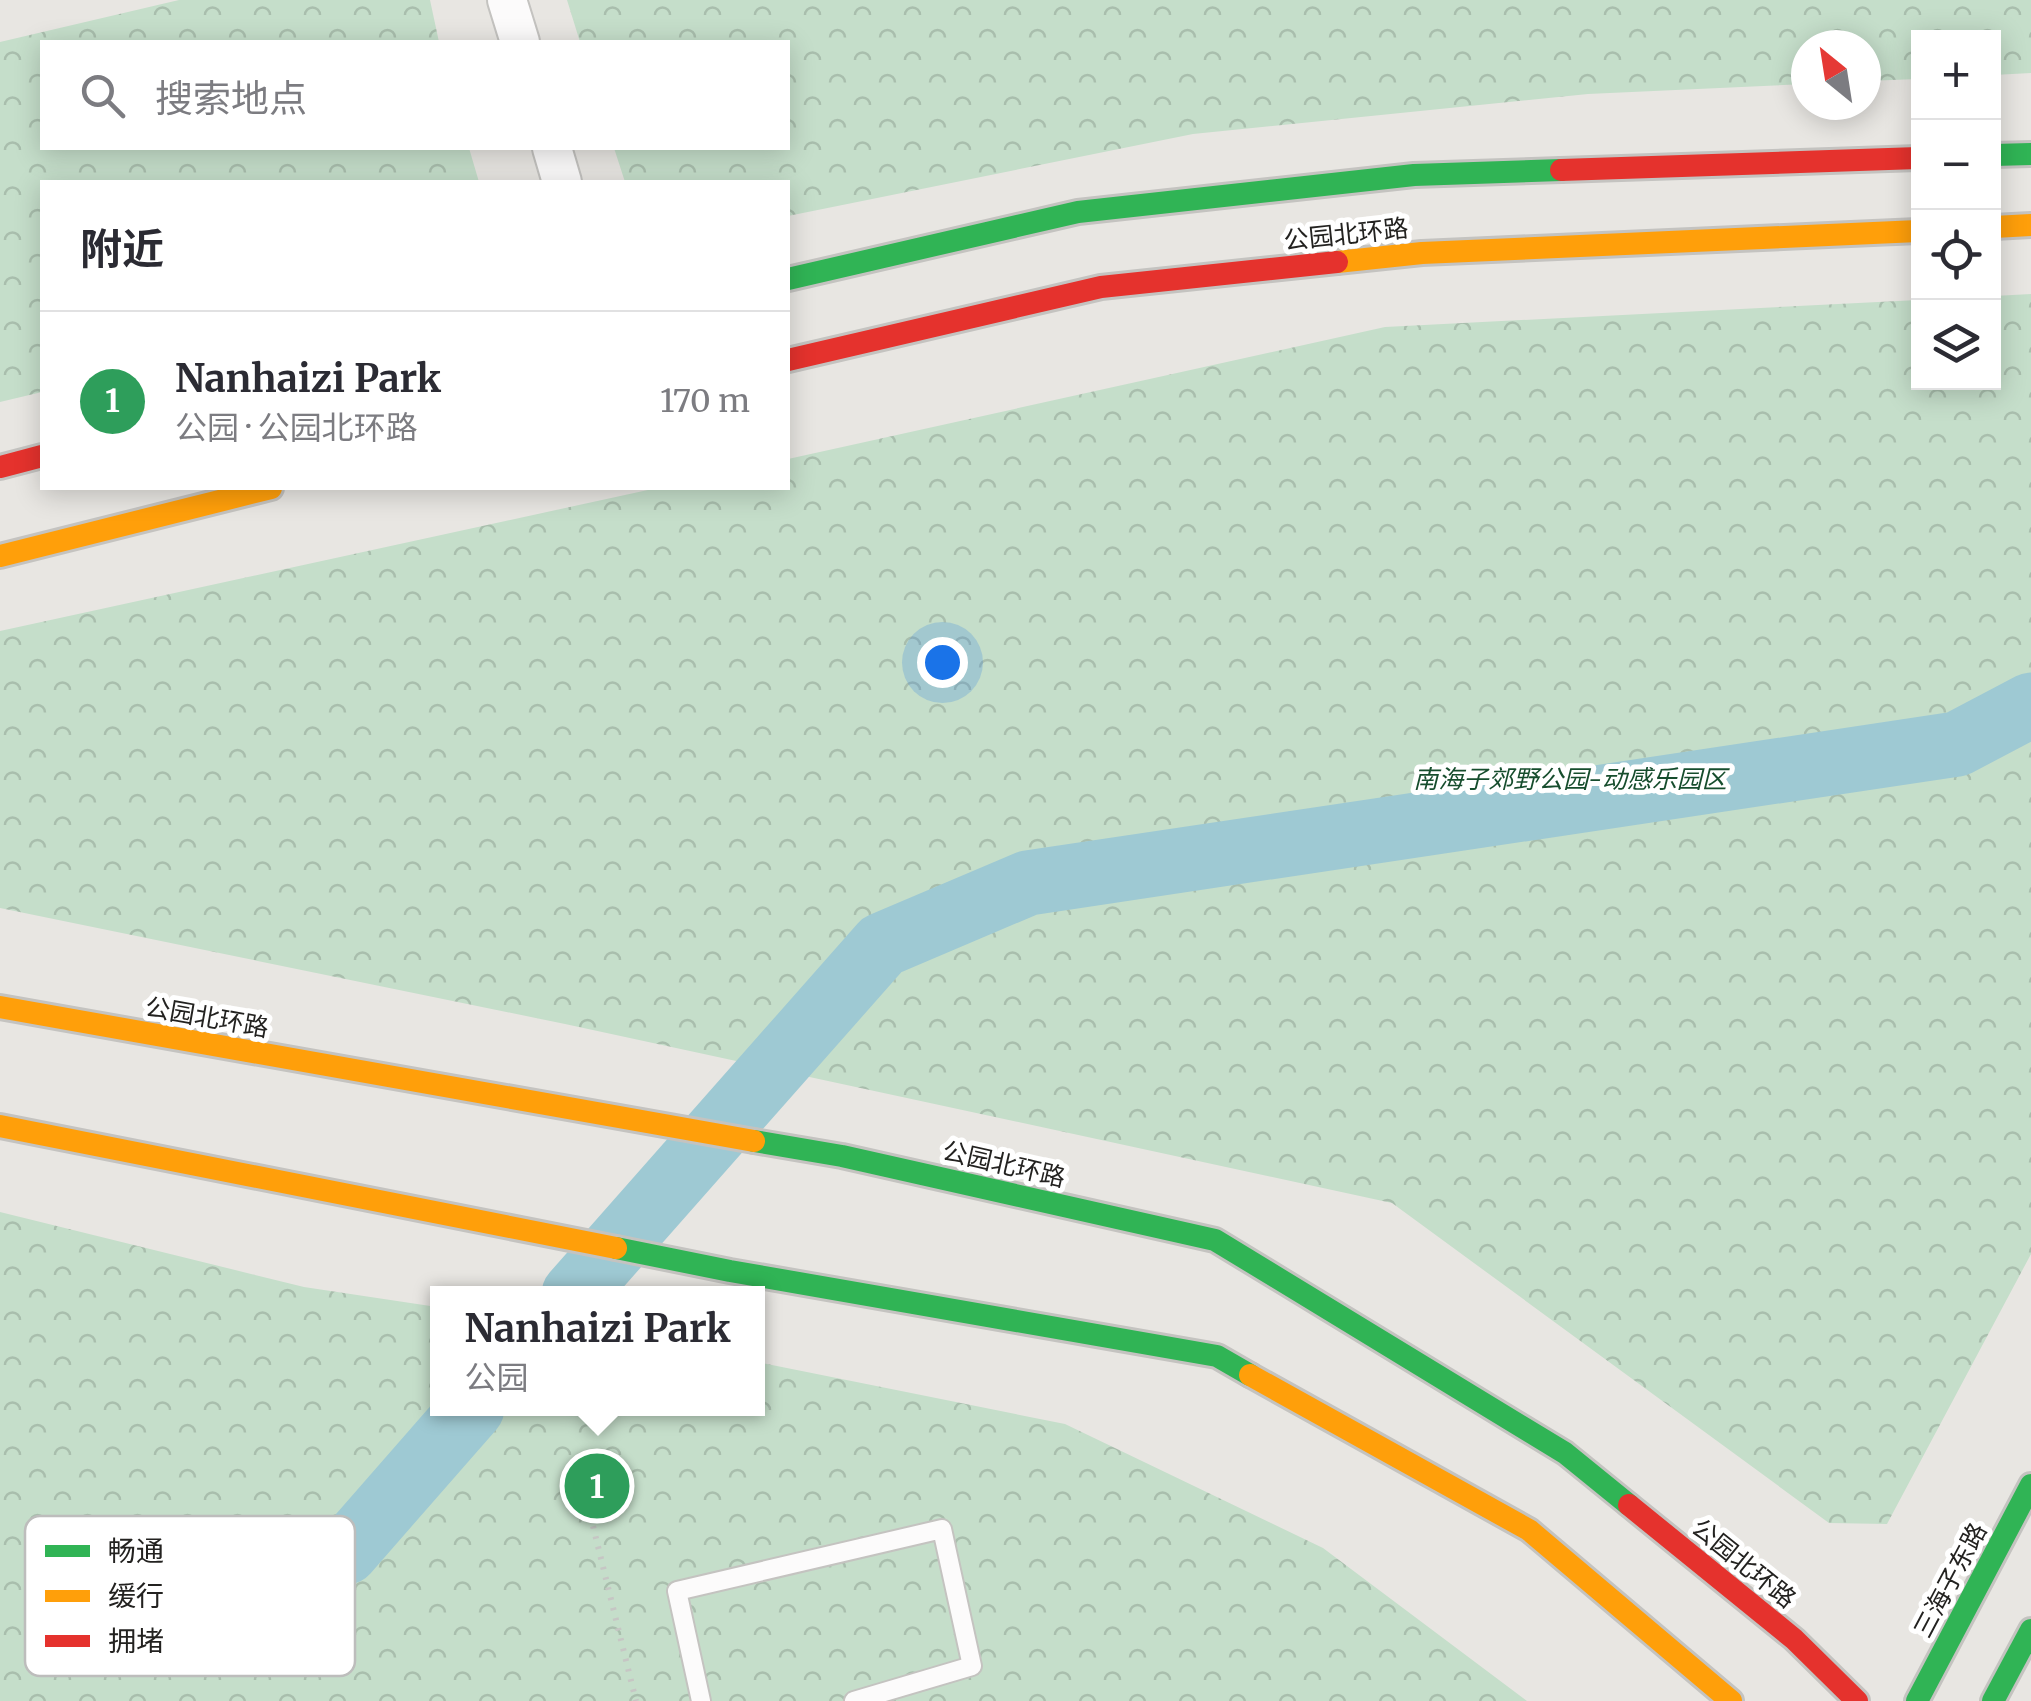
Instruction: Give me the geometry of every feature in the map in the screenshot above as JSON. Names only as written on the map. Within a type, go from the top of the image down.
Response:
[{"type":"street","points":[[508,0],[519,40]]},
{"type":"street","points":[[553,150],[561,180]]},
{"type":"street","points":[[2001,155],[2031,154]]},
{"type":"street","name":"公园北环路","points":[[790,279],[1078,212],[1414,175],[1911,158]]},
{"type":"street","points":[[2001,227],[2031,225]]},
{"type":"street","name":"公园北环路","points":[[790,360],[1101,287],[1422,254],[1911,230]]},
{"type":"street","points":[[0,466],[40,456]]},
{"type":"street","points":[[0,556],[263,490]]},
{"type":"street","name":"公园北环路","points":[[0,1008],[842,1156],[1216,1240],[1564,1453],[1794,1639],[1857,1701]]},
{"type":"street","points":[[0,1126],[730,1271],[1216,1356],[1530,1530],[1731,1701]]},
{"type":"street","name":"三海子东路","points":[[1918,1701],[2031,1485]]},
{"type":"street","points":[[1993,1701],[2031,1630]]},
{"type":"lane","points":[[701,1701],[677,1591],[942,1530],[972,1666],[854,1701]]},
{"type":"path","points":[[578,1465],[636,1701]]},
{"type":"green space","points":[[179,0],[430,0],[439,40],[40,40],[40,150],[470,150],[478,180],[40,180],[40,392],[0,402],[0,42]]},
{"type":"green space","points":[[567,0],[2031,0],[2031,73],[2001,75],[2001,30],[1911,30],[1911,79],[1881,80],[1881,30],[1791,30],[1791,85],[1588,94],[1193,134],[790,216],[790,180],[624,180],[615,150],[790,150],[790,40],[579,40]]},
{"type":"green space","name":"南海子郊野公园-动感乐园区","points":[[2031,294],[2031,1254],[1887,1524],[1829,1523],[1392,1203],[565,1024],[0,908],[0,631],[648,490],[790,490],[790,459],[1385,327],[1911,300],[1911,390],[2001,390],[2001,296]]},
{"type":"green space","points":[[0,1212],[304,1287],[430,1306],[430,1416],[765,1416],[765,1364],[1065,1424],[1323,1548],[1527,1701],[0,1701]]},
{"type":"waterway","points":[[581,1286],[882,945],[1028,883],[1957,744],[2031,705]]},
{"type":"waterway","points":[[355,1542],[465,1416]]},
{"type":"traffic: fast","points":[[2001,155],[2031,154]]},
{"type":"traffic: fast","points":[[790,279],[1078,212],[1414,175],[1561,170]]},
{"type":"traffic: fast","points":[[754,1141],[842,1156],[1215,1240],[1565,1453],[1629,1505]]},
{"type":"traffic: fast","points":[[616,1248],[1217,1356],[1250,1375]]},
{"type":"traffic: fast","points":[[1917,1701],[2031,1485]]},
{"type":"traffic: fast","points":[[1993,1701],[2031,1630]]},
{"type":"traffic: slow","points":[[2001,227],[2031,225]]},
{"type":"traffic: slow","points":[[1337,262],[1422,253],[1911,231]]},
{"type":"traffic: slow","points":[[0,556],[263,490]]},
{"type":"traffic: slow","points":[[0,1007],[754,1141]]},
{"type":"traffic: slow","points":[[0,1126],[616,1248]]},
{"type":"traffic: slow","points":[[1250,1375],[1529,1530],[1731,1701]]},
{"type":"traffic: jam","points":[[1561,170],[1911,158]]},
{"type":"traffic: jam","points":[[790,360],[1101,287],[1337,262]]},
{"type":"traffic: jam","points":[[0,467],[40,457]]},
{"type":"traffic: jam","points":[[1629,1505],[1794,1639],[1857,1701]]},
{"type":"place","name":"Nanhaizi Park","points":[[597,1486]]}]
